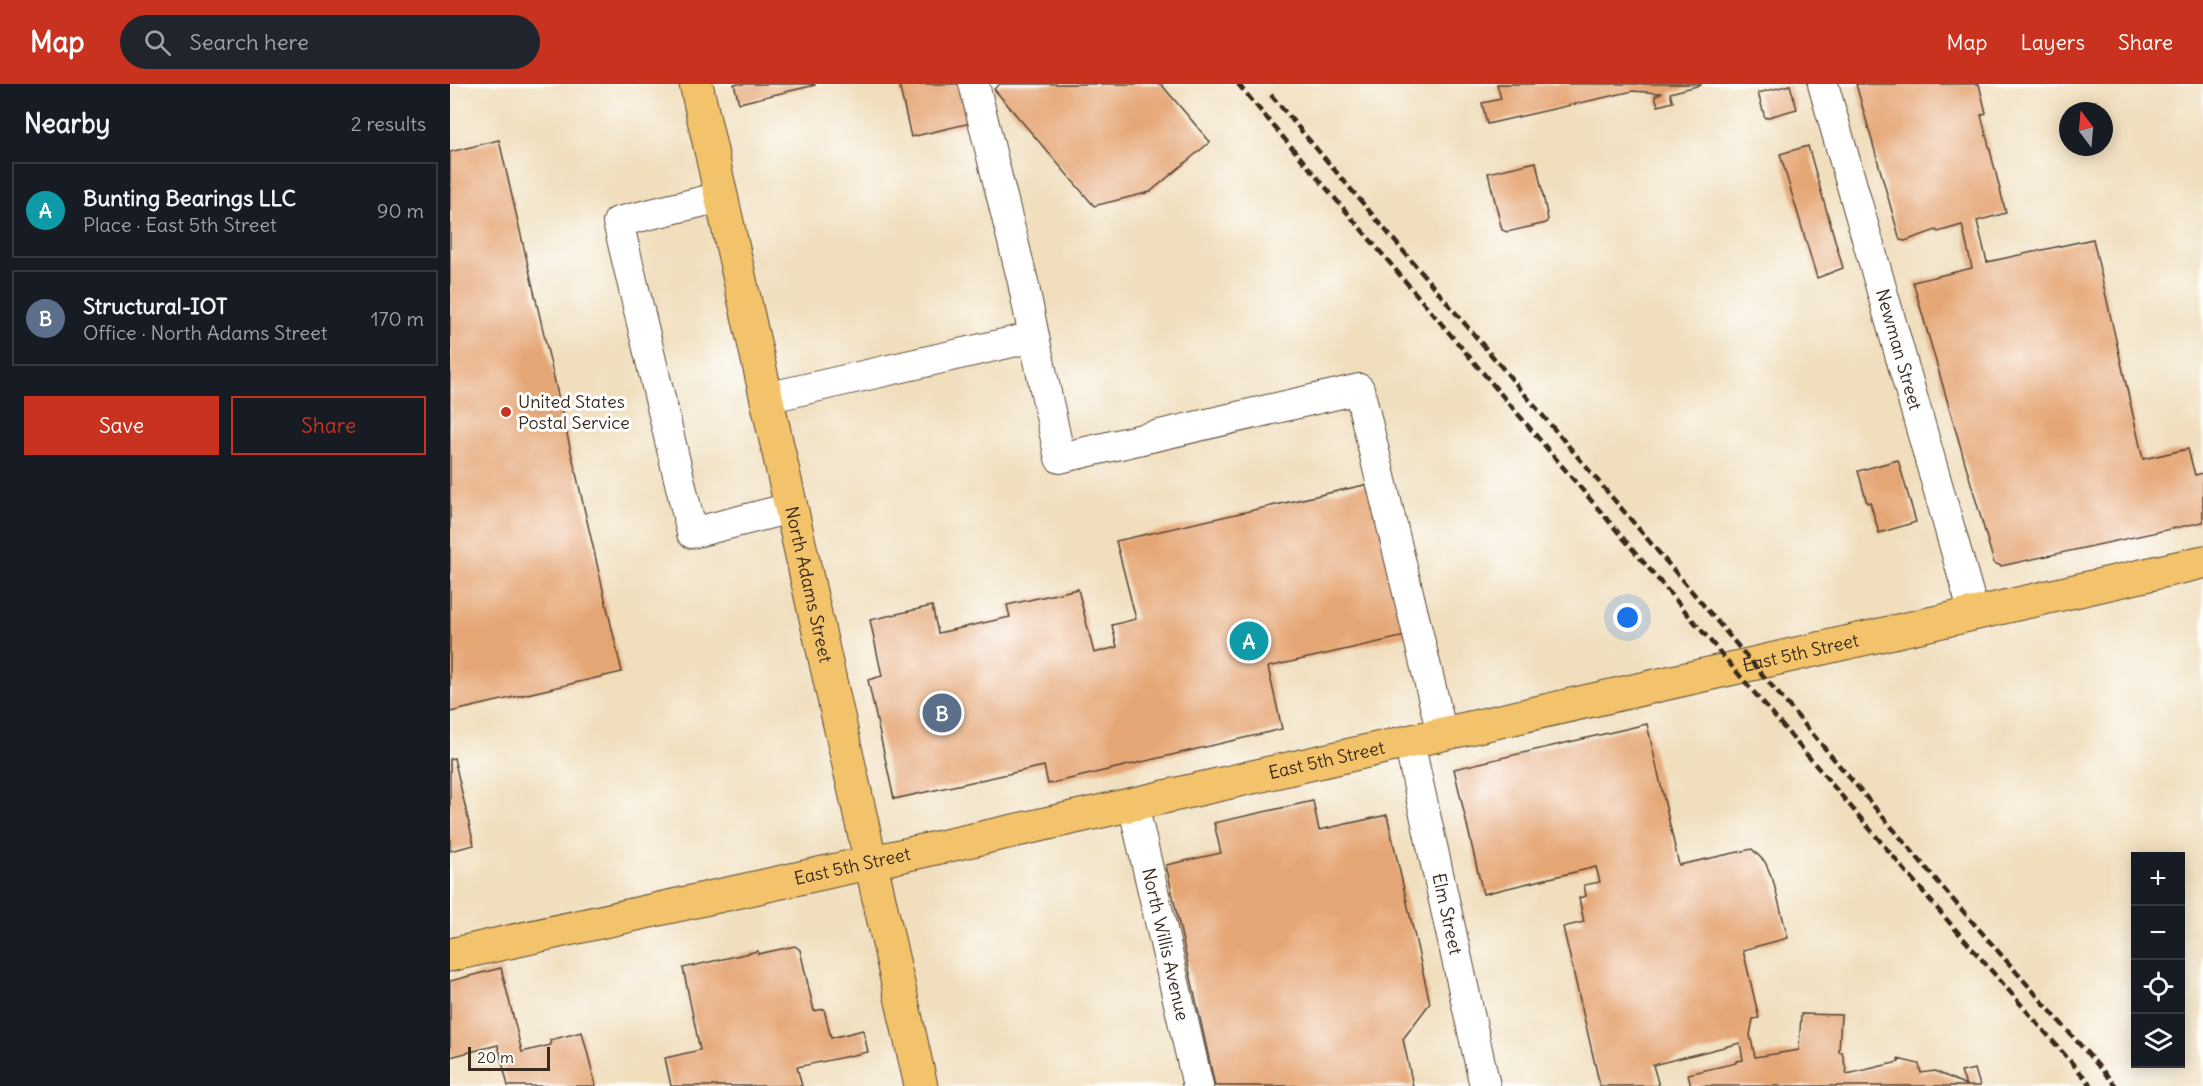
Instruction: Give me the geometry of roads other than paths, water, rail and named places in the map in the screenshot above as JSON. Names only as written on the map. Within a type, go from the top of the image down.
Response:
[{"type":"main road","name":"North Adams Street","points":[[696,84],[921,1086]]},
{"type":"main road","name":"East 5th Street","points":[[450,955],[870,863],[2203,562]]},
{"type":"street","points":[[974,84],[1023,282],[1060,458],[1359,389],[1442,734]]},
{"type":"street","name":"Newman Street","points":[[1823,84],[1974,614]]},
{"type":"street","points":[[721,197],[618,222],[692,533],[791,508]]},
{"type":"street","points":[[766,398],[1034,337]]},
{"type":"street","name":"Elm Street","points":[[1409,742],[1485,1086]]},
{"type":"street","name":"North Willis Avenue","points":[[1133,804],[1198,1086]]},
{"type":"railway","points":[[1238,84],[1942,914],[2092,1086]]},
{"type":"railway","points":[[1271,95],[1955,902],[2116,1086]]},
{"type":"place","name":"United States Postal Service","points":[[506,412]]},
{"type":"place","name":"Bunting Bearings LLC","points":[[1249,641]]},
{"type":"place","name":"Structural-IOT","points":[[942,713]]}]
